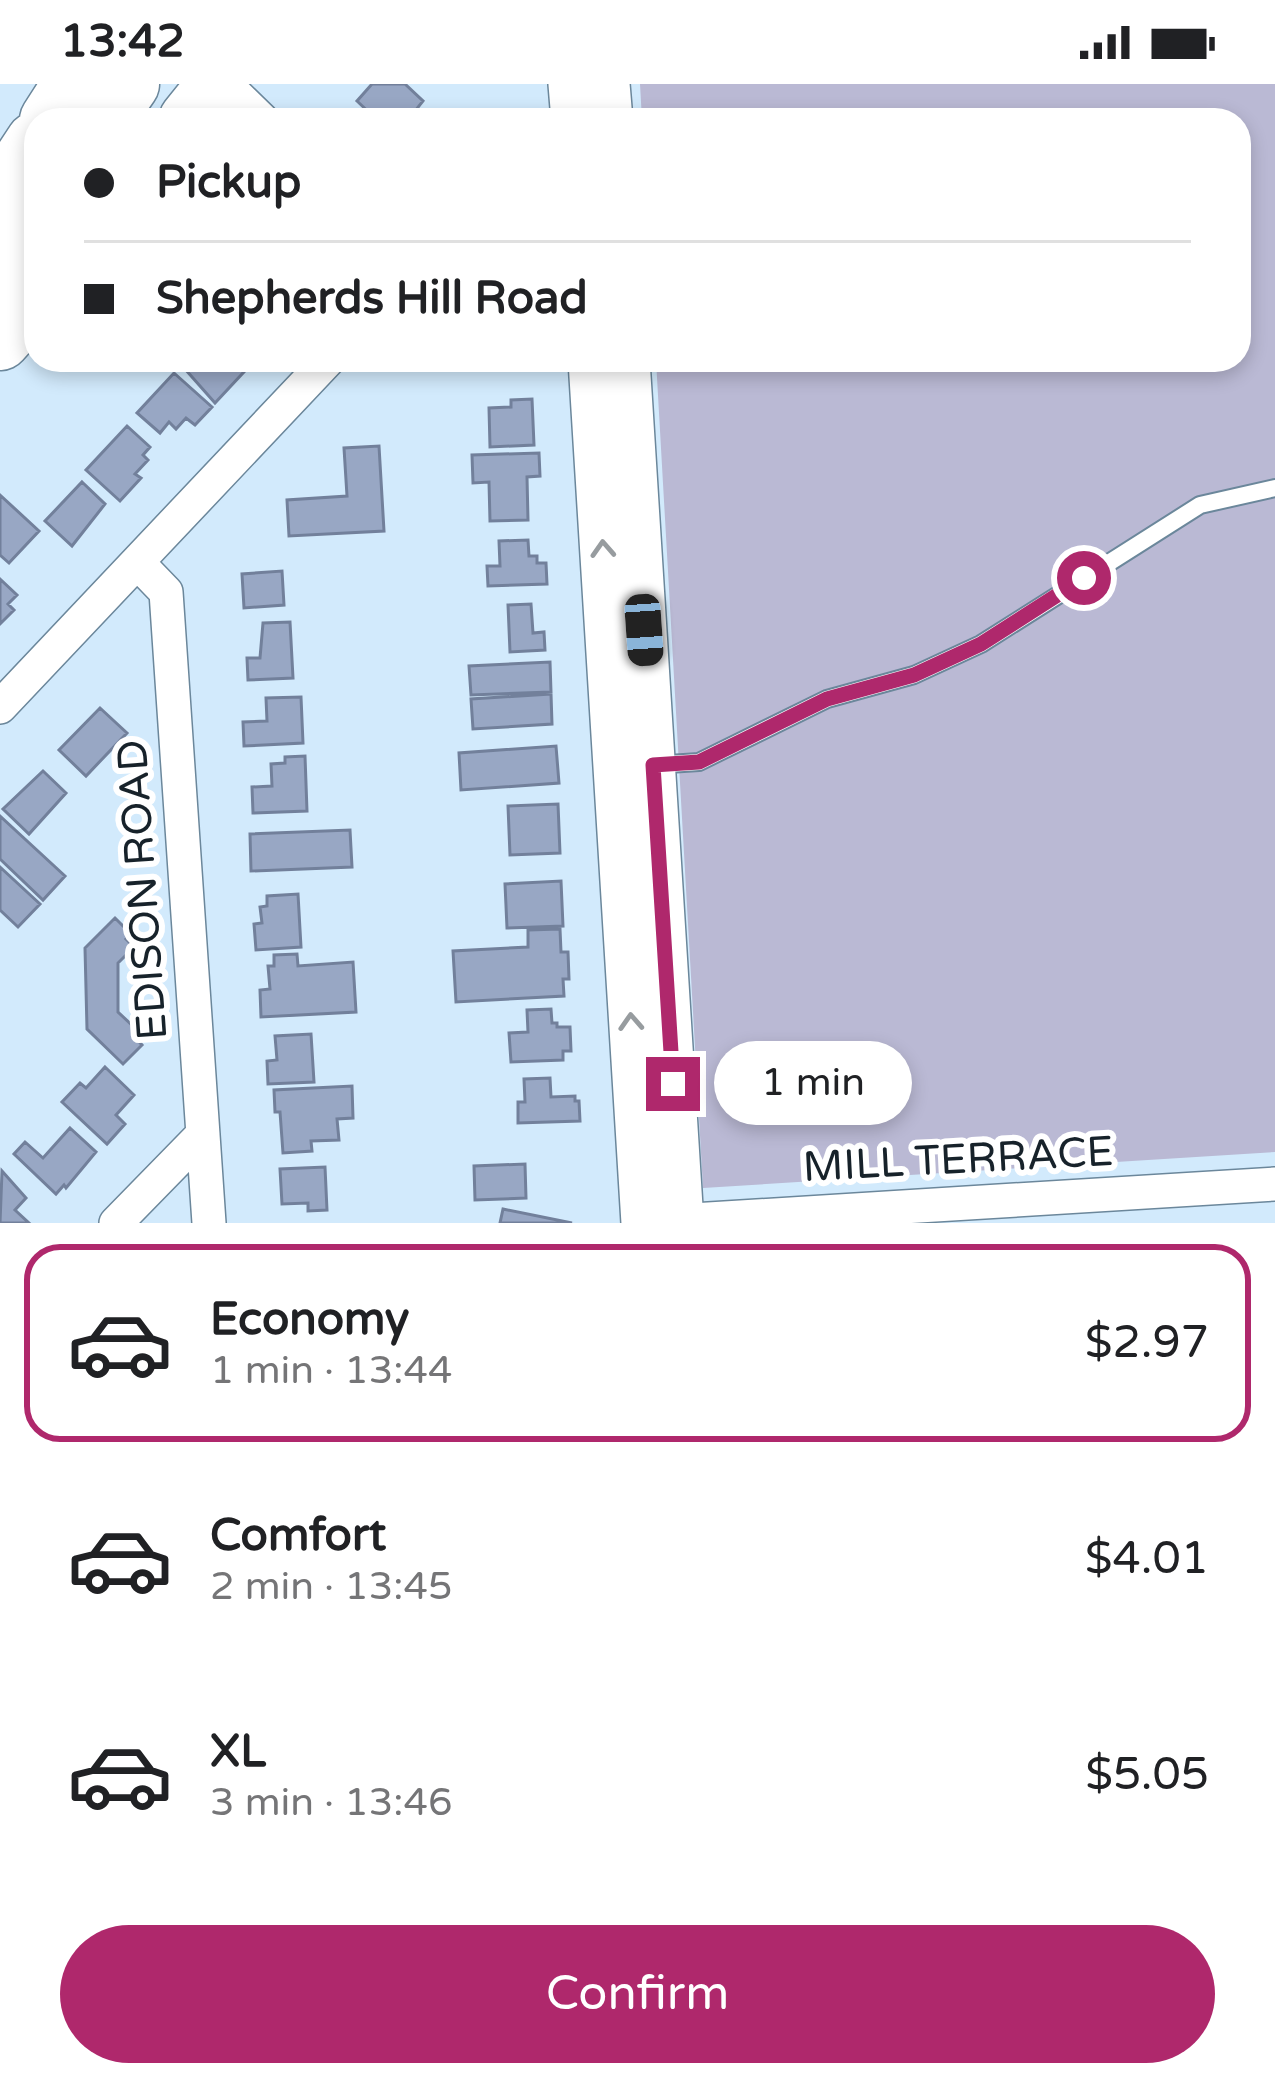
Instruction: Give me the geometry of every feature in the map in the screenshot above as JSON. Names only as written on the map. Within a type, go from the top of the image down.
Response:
[{"type":"highway","points":[[200,108],[222,84]]},
{"type":"highway","points":[[0,196],[24,160]]},
{"type":"highway","points":[[0,268],[24,235]]},
{"type":"highway","points":[[0,340],[24,313]]},
{"type":"main road","points":[[592,372],[663,1222]]},
{"type":"main road","points":[[628,372],[653,765],[663,1222]]},
{"type":"street","points":[[222,84],[249,108]]},
{"type":"street","points":[[0,707],[317,372]]},
{"type":"street","name":"EDISON ROAD","points":[[138,563],[166,592],[209,1223]]},
{"type":"street","points":[[116,1223],[203,1134]]},
{"type":"street","name":"MILL TERRACE","points":[[663,1222],[1275,1184]]},
{"type":"lane","points":[[653,765],[699,762],[827,699],[914,675],[981,644],[1200,506],[1275,488]]},
{"type":"shaded area","points":[[640,84],[1275,84],[1275,1152],[703,1188],[657,372],[1251,372],[1251,108],[641,108]]},
{"type":"building","points":[[372,84],[405,84],[423,101],[417,108],[364,108],[357,101]]},
{"type":"building","points":[[188,372],[244,372],[215,403]]},
{"type":"building","points":[[174,373],[212,407],[195,425],[186,418],[176,429],[169,422],[160,433],[137,413]]},
{"type":"building","points":[[532,399],[534,445],[490,447],[489,408]]},
{"type":"building","points":[[127,426],[150,447],[143,455],[148,460],[135,474],[141,478],[120,501],[86,470]]},
{"type":"building","points":[[379,446],[384,531],[289,536],[287,500],[347,496],[344,448]]},
{"type":"building","points":[[539,453],[540,476],[527,477],[528,520],[490,521],[489,482],[473,483],[472,455]]},
{"type":"building","points":[[82,482],[105,504],[72,546],[45,521]]},
{"type":"building","points":[[0,495],[39,531],[9,563],[0,555]]},
{"type":"building","points":[[528,540],[529,556],[546,563],[547,584],[488,586],[487,566],[500,566],[499,541]]},
{"type":"building","points":[[282,571],[284,605],[244,608],[242,574]]},
{"type":"building","points":[[0,579],[17,595],[8,604],[14,610],[0,624]]},
{"type":"building","points":[[531,604],[533,633],[544,632],[545,650],[510,652],[508,605]]},
{"type":"building","points":[[290,622],[293,678],[248,680],[247,658],[260,658],[263,623]]},
{"type":"building","points":[[550,662],[551,692],[471,695],[469,666]]},
{"type":"building","points":[[551,694],[552,724],[473,729],[471,699]]},
{"type":"building","points":[[301,697],[303,743],[244,746],[243,722],[267,721],[266,698]]},
{"type":"building","points":[[100,708],[127,733],[86,776],[59,750]]},
{"type":"building","points":[[556,746],[559,783],[461,790],[459,753]]},
{"type":"building","points":[[305,756],[307,811],[253,813],[252,787],[272,786],[271,764],[285,763],[285,757]]},
{"type":"building","points":[[43,771],[66,793],[29,834],[3,809]]},
{"type":"building","points":[[558,804],[560,853],[510,855],[508,806]]},
{"type":"building","points":[[0,816],[65,876],[43,900],[0,859]]},
{"type":"building","points":[[350,830],[352,867],[251,871],[250,834]]},
{"type":"building","points":[[0,867],[40,904],[18,927],[0,910]]},
{"type":"building","points":[[561,881],[563,926],[507,928],[505,884]]},
{"type":"building","points":[[298,894],[301,947],[256,950],[254,924],[262,923],[260,907],[267,906],[267,896]]},
{"type":"building","points":[[115,918],[131,934],[126,939],[134,947],[118,963],[118,1012],[137,1030],[133,1035],[142,1045],[123,1064],[87,1029],[85,948]]},
{"type":"building","points":[[560,929],[561,952],[568,952],[564,996],[456,1002],[453,951],[528,947],[528,930]]},
{"type":"building","points":[[297,954],[298,966],[353,962],[356,1012],[261,1017],[260,990],[270,989],[268,966],[274,966],[274,955]]},
{"type":"building","points":[[551,1009],[552,1023],[570,1027],[571,1051],[563,1051],[563,1060],[511,1062],[509,1033],[528,1032],[527,1010]]},
{"type":"building","points":[[311,1034],[314,1082],[268,1084],[267,1061],[277,1060],[275,1036]]},
{"type":"building","points":[[105,1067],[134,1095],[116,1115],[125,1124],[107,1144],[62,1102],[80,1083],[86,1088]]},
{"type":"building","points":[[550,1078],[551,1097],[575,1096],[579,1101],[580,1121],[518,1123],[518,1102],[525,1102],[524,1079]]},
{"type":"building","points":[[352,1086],[353,1118],[337,1119],[339,1140],[311,1141],[312,1151],[283,1153],[274,1090]]},
{"type":"building","points":[[70,1128],[96,1152],[56,1194],[14,1154],[25,1142],[43,1158]]},
{"type":"building","points":[[525,1164],[526,1198],[475,1200],[474,1166]]},
{"type":"building","points":[[325,1167],[327,1210],[308,1211],[308,1203],[282,1204],[280,1169]]},
{"type":"building","points":[[2,1171],[26,1198],[15,1210],[29,1223],[0,1223]]},
{"type":"building","points":[[503,1209],[572,1223],[500,1223]]},
{"type":"route","points":[[673,1084],[653,765],[699,762],[827,699],[914,675],[981,644],[1084,578]]}]
